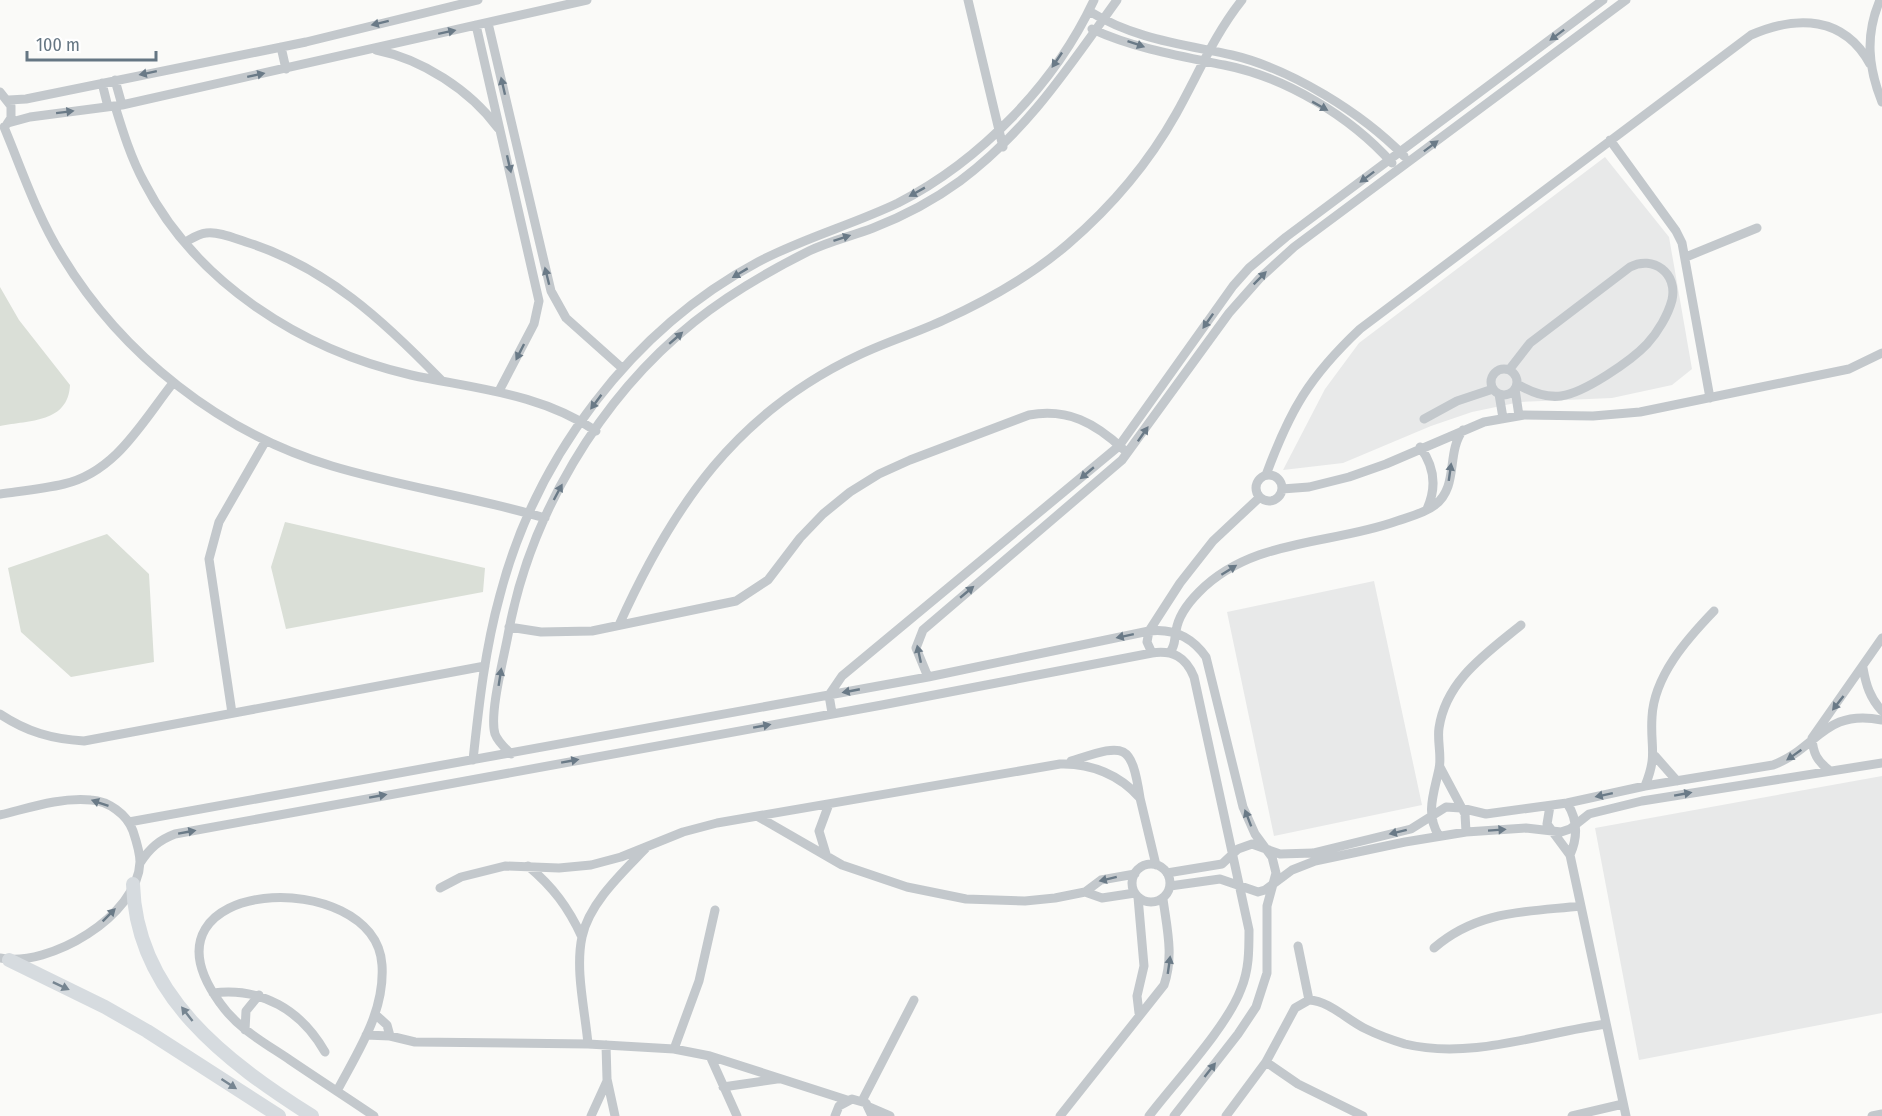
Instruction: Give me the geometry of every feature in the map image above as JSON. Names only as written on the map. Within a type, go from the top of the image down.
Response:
[{"type":"street","points":[[4,126],[12,112],[3,94],[102,83],[281,47],[478,0]]},
{"type":"street","points":[[4,126],[30,117],[115,106],[587,0]]},
{"type":"street","points":[[968,0],[1003,147]]},
{"type":"street","points":[[473,760],[485,666],[500,593],[529,513],[581,421],[622,368],[657,331],[722,284],[782,249],[868,216],[925,188],[952,170],[998,132],[1037,88],[1082,24],[1095,0]]},
{"type":"street","points":[[511,754],[495,735],[497,699],[509,627],[529,556],[545,519],[596,431],[650,363],[693,323],[721,302],[813,249],[873,228],[922,205],[959,181],[1003,147],[1046,100],[1117,0]]},
{"type":"street","points":[[619,625],[664,534],[693,490],[721,455],[753,423],[823,373],[860,354],[943,321],[994,295],[1060,250],[1099,216],[1153,150],[1176,114],[1207,52],[1242,0]]},
{"type":"street","points":[[832,714],[830,695],[842,676],[930,606],[1119,446],[1218,305],[1249,268],[1286,237],[1604,0]]},
{"type":"street","points":[[928,677],[916,648],[923,630],[1128,454],[1229,313],[1260,278],[1294,247],[1626,0]]},
{"type":"street","points":[[1870,64],[1872,25],[1880,0]]},
{"type":"street","points":[[1089,11],[1149,39],[1254,62],[1313,89],[1369,125],[1410,162]]},
{"type":"street","points":[[488,22],[551,291],[571,323],[622,368]]},
{"type":"street","points":[[1266,475],[1280,480],[1282,489],[1276,499],[1265,500],[1260,497],[1256,487],[1266,475],[1291,412],[1316,374],[1359,329],[1751,35],[1770,27],[1807,22],[1847,36],[1856,44],[1870,64],[1882,102]]},
{"type":"street","points":[[1082,24],[1144,47],[1202,62],[1225,65],[1266,79],[1315,102],[1360,133],[1399,170]]},
{"type":"street","points":[[476,25],[539,301],[534,324],[499,392]]},
{"type":"street","points":[[1847,36],[1865,32],[1872,25]]},
{"type":"street","points":[[281,47],[286,69]]},
{"type":"street","points":[[370,49],[407,60],[444,80],[477,103],[501,131]]},
{"type":"street","points":[[115,80],[115,106]]},
{"type":"street","points":[[102,83],[115,106],[128,146],[144,183],[165,217],[185,242],[238,294],[298,333],[364,361],[542,403],[581,421],[596,431]]},
{"type":"street","points":[[4,126],[43,222],[81,286],[112,324],[173,383],[265,442],[332,466],[529,513],[545,519]]},
{"type":"street","points":[[1610,140],[1676,231],[1686,257],[1710,398]]},
{"type":"street","points":[[1686,257],[1757,228]]},
{"type":"street","points":[[185,242],[212,232],[260,246],[305,267],[335,285],[376,316],[442,381]]},
{"type":"street","points":[[1509,370],[1530,343],[1630,267],[1648,262],[1658,264],[1666,272],[1673,290],[1672,299],[1662,324],[1646,345],[1586,389],[1573,394],[1544,395],[1516,387]]},
{"type":"street","points":[[1282,489],[1329,483],[1386,464],[1465,428],[1503,418],[1617,415],[1849,369],[1882,353]]},
{"type":"street","points":[[1503,418],[1493,375],[1500,370],[1509,370],[1516,376],[1520,416]]},
{"type":"street","points":[[0,494],[65,483],[101,468],[128,443],[173,383]]},
{"type":"street","points":[[1424,419],[1457,401],[1496,391],[1508,394],[1516,387]]},
{"type":"street","points":[[509,627],[564,633],[619,625],[718,605],[753,592],[768,580],[800,538],[850,492],[879,474],[910,460],[1014,419],[1050,411],[1068,414],[1098,428],[1128,454]]},
{"type":"street","points":[[1170,652],[1175,643],[1175,632],[1186,608],[1216,578],[1244,561],[1277,549],[1385,525],[1436,505],[1444,494],[1452,469],[1454,446],[1465,428]]},
{"type":"street","points":[[232,713],[209,559],[219,522],[265,442]]},
{"type":"street","points":[[1420,447],[1430,463],[1434,482],[1427,509]]},
{"type":"street","points":[[1152,653],[1147,642],[1149,631],[1207,548],[1260,497]]},
{"type":"street","points":[[930,606],[939,616]]},
{"type":"street","points":[[1646,786],[1655,756],[1651,732],[1656,695],[1680,650],[1714,610]]},
{"type":"street","points":[[913,619],[919,622],[923,630]]},
{"type":"street","points":[[1439,836],[1431,815],[1440,767],[1439,727],[1460,680],[1471,666],[1521,625]]},
{"type":"street","points":[[129,822],[928,677],[1149,631],[1175,632],[1198,646],[1206,657],[1244,807],[1255,834],[1267,849],[1275,865],[1275,881],[1269,895],[1266,917],[1267,972],[1256,1006],[1238,1034],[1174,1116]]},
{"type":"street","points":[[1167,873],[1222,864],[1245,845],[1260,845],[1267,849],[1294,855],[1313,853],[1411,829],[1446,807],[1461,807],[1486,814],[1550,806],[1646,786],[1773,765],[1788,760],[1812,738],[1882,638]]},
{"type":"street","points":[[4,959],[52,952],[90,932],[121,902],[133,884],[140,863],[149,850],[160,840],[175,834],[882,705],[1152,653],[1170,652],[1184,659],[1194,677],[1249,930],[1250,951],[1241,990],[1220,1024],[1149,1116]]},
{"type":"street","points":[[0,714],[37,734],[84,741],[485,666]]},
{"type":"street","points":[[1863,668],[1867,686],[1875,703],[1882,711]]},
{"type":"street","points":[[879,685],[882,705]]},
{"type":"street","points":[[480,698],[497,699]]},
{"type":"street","points":[[1812,738],[1839,722],[1855,718],[1882,720]]},
{"type":"street","points":[[1812,738],[1813,751],[1819,762],[1829,770]]},
{"type":"street","points":[[440,888],[482,870],[527,866],[559,868],[591,865],[621,857],[717,823],[1060,764],[1108,749],[1124,753],[1135,765],[1140,798],[1156,865]]},
{"type":"street","points":[[1655,756],[1677,781]]},
{"type":"street","points":[[1170,886],[1220,879],[1258,892],[1315,861],[1466,832],[1526,828],[1561,832],[1599,811],[1642,801],[1882,763]]},
{"type":"street","points":[[1060,764],[1094,767],[1128,786],[1140,798]]},
{"type":"street","points":[[1440,767],[1465,814],[1466,832]]},
{"type":"street","points":[[0,815],[68,800],[93,800],[116,809],[129,822],[136,841],[140,863]]},
{"type":"street","points":[[1567,803],[1575,824],[1576,835],[1570,855]]},
{"type":"street","points":[[828,856],[822,849],[819,831],[829,804]]},
{"type":"street","points":[[1550,806],[1546,818],[1550,830],[1570,855],[1626,1116]]},
{"type":"street","points":[[757,816],[842,865],[898,885],[966,899],[1025,900],[1085,892],[1102,898],[1137,895],[1150,902],[1163,899]]},
{"type":"street","points":[[588,1044],[581,972],[582,937],[603,896],[650,845]]},
{"type":"street","points":[[1060,1116],[1139,1013],[1154,1001],[1164,985],[1170,968],[1170,949],[1163,899],[1170,886],[1167,873],[1156,865],[1146,865],[1135,874],[1101,880],[1085,892]]},
{"type":"street","points":[[527,866],[550,885],[569,909],[582,937]]},
{"type":"street","points":[[1192,869],[1194,882]]},
{"type":"street","points":[[1135,874],[1132,883],[1137,895],[1144,966],[1137,996],[1139,1013]]},
{"type":"street","points":[[133,884],[134,910],[140,936],[150,961],[185,1013],[237,1066],[312,1116]]},
{"type":"street","points":[[337,1091],[376,1016],[381,994],[382,973],[378,946],[368,931],[350,916],[329,905],[306,899],[254,899],[227,907],[213,917],[203,932],[198,949],[200,966],[213,993],[227,1013],[245,1030],[374,1116]]},
{"type":"street","points":[[1434,948],[1457,930],[1484,919],[1581,906]]},
{"type":"street","points":[[674,1049],[699,981],[715,910]]},
{"type":"street","points":[[1298,946],[1309,1000]]},
{"type":"street","points":[[4,959],[147,1031],[279,1116]]},
{"type":"street","points":[[213,993],[232,991],[259,995],[292,1011],[317,1036],[326,1052]]},
{"type":"street","points":[[245,1030],[246,1011],[259,995]]},
{"type":"street","points":[[868,1108],[914,1000]]},
{"type":"street","points":[[1226,1116],[1266,1062],[1295,1008],[1309,1000],[1325,1004],[1366,1029],[1394,1041],[1435,1049],[1487,1046],[1606,1024]]},
{"type":"street","points":[[376,1016],[387,1025],[390,1036]]},
{"type":"street","points":[[366,1035],[390,1036],[414,1042],[588,1044],[674,1049],[710,1056],[890,1116]]},
{"type":"street","points":[[606,1045],[608,1079],[615,1116]]},
{"type":"street","points":[[710,1056],[737,1116]]},
{"type":"street","points":[[1266,1062],[1298,1084],[1363,1116]]},
{"type":"street","points":[[591,1116],[608,1079]]},
{"type":"street","points":[[723,1087],[782,1079]]},
{"type":"street","points":[[835,1116],[839,1106],[847,1100]]},
{"type":"street","points":[[1572,1116],[1623,1104]]},
{"type":"street","points":[[1872,1116],[1882,1114]]},
{"type":"shaded area","points":[[1605,157],[1669,237],[1692,369],[1672,385],[1612,398],[1520,402],[1472,412],[1431,426],[1343,463],[1283,470],[1325,389],[1359,343]]},
{"type":"shaded area","points":[[0,287],[19,320],[70,385],[68,397],[55,413],[46,418],[0,426]]},
{"type":"shaded area","points":[[285,522],[485,568],[483,592],[286,629],[271,567]]},
{"type":"shaded area","points":[[107,534],[149,574],[154,662],[71,677],[21,632],[8,568]]},
{"type":"shaded area","points":[[1374,581],[1422,805],[1274,836],[1227,612]]},
{"type":"shaded area","points":[[1882,776],[1882,1013],[1639,1060],[1595,828]]}]
